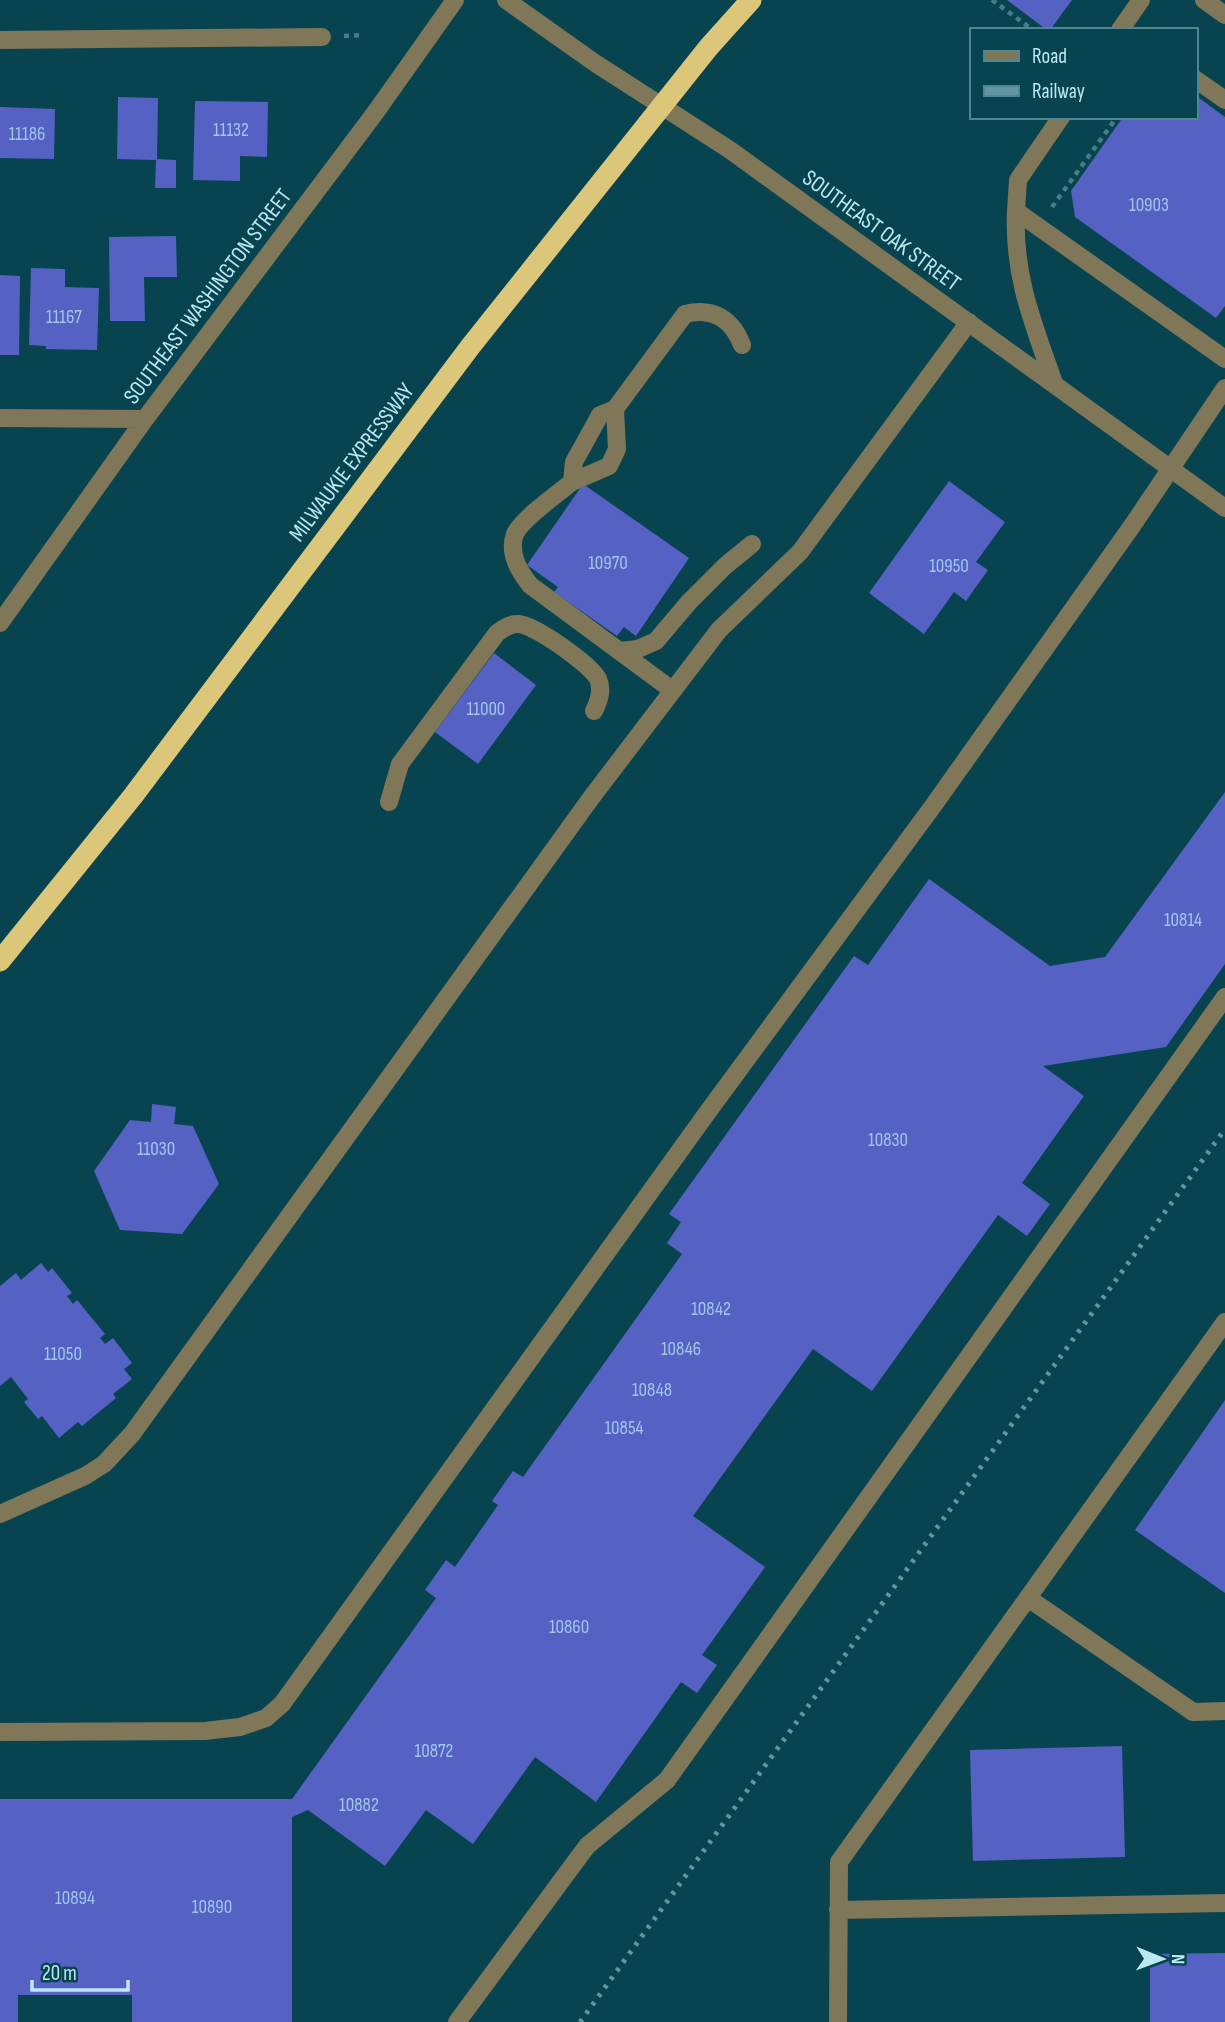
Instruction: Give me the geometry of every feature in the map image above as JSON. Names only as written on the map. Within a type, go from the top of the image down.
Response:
[{"type":"highway","name":"MILWAUKIE EXPRESSWAY","points":[[0,961],[133,796],[470,347],[661,106],[751,0]]},
{"type":"street","name":"SOUTHEAST WASHINGTON STREET","points":[[0,624],[145,419],[375,113],[455,0]]},
{"type":"street","name":"SOUTHEAST OAK STREET","points":[[506,0],[741,158],[1225,508]]},
{"type":"street","points":[[1124,28],[1141,0]]},
{"type":"street","points":[[1204,0],[1225,15]]},
{"type":"street","points":[[0,40],[322,37]]},
{"type":"street","points":[[1197,80],[1225,100]]},
{"type":"street","points":[[1054,383],[1023,293],[1016,260],[1016,211],[1018,180],[1060,119]]},
{"type":"street","points":[[1016,211],[1225,359]]},
{"type":"street","points":[[572,482],[573,462],[600,415],[615,409],[685,314],[698,311],[722,316],[737,331],[742,345]]},
{"type":"street","points":[[0,1514],[104,1465],[132,1434],[571,825],[719,630],[800,552],[968,322]]},
{"type":"street","points":[[0,1732],[205,1731],[240,1727],[266,1718],[282,1704],[714,1104],[933,806],[1225,388]]},
{"type":"street","points":[[615,409],[617,449],[609,466],[572,482],[534,513],[515,534],[513,556],[519,571],[530,585],[673,690]]},
{"type":"street","points":[[0,418],[145,419]]},
{"type":"street","points":[[621,651],[638,649],[656,641],[689,602],[725,566],[752,544]]},
{"type":"street","points":[[389,802],[400,764],[497,633],[507,626],[518,624],[531,627],[591,670],[599,681],[601,697],[594,711]]},
{"type":"street","points":[[457,2022],[587,1846],[667,1780],[1225,997]]},
{"type":"street","points":[[838,2022],[839,1862],[1225,1322]]},
{"type":"street","points":[[1028,1598],[1193,1712],[1225,1711]]},
{"type":"street","points":[[838,1910],[1225,1903]]},
{"type":"path","points":[[992,0],[1030,28]]},
{"type":"path","points":[[1040,228],[1055,202],[1116,119]]},
{"type":"building","points":[[1007,0],[1072,0],[1051,28],[1044,28]]},
{"type":"building","points":[[1197,96],[1225,117],[1225,306],[1216,318],[1075,217],[1071,191],[1122,119],[1197,119]]},
{"type":"building","points":[[118,97],[158,98],[157,159],[176,160],[176,188],[155,188],[156,160],[117,159]]},
{"type":"building","points":[[195,101],[268,102],[267,157],[240,156],[240,181],[193,180]]},
{"type":"building","points":[[0,107],[55,109],[54,159],[0,158]]},
{"type":"building","points":[[176,236],[177,277],[144,277],[145,321],[110,321],[109,237]]},
{"type":"building","points":[[31,268],[65,269],[65,287],[99,288],[97,350],[46,349],[46,346],[29,345]]},
{"type":"building","points":[[0,275],[20,276],[19,355],[0,355]]},
{"type":"building","points":[[949,481],[1005,522],[976,562],[988,570],[966,601],[954,592],[924,634],[869,593]]},
{"type":"building","points":[[583,484],[689,558],[636,636],[624,627],[617,636],[554,592],[558,587],[527,565]]},
{"type":"building","points":[[494,653],[536,685],[478,764],[435,732]]},
{"type":"building","points":[[1225,792],[1225,964],[1166,1047],[1043,1066],[1084,1096],[1022,1183],[1050,1204],[1027,1236],[998,1215],[872,1391],[813,1349],[693,1516],[765,1567],[702,1655],[717,1665],[697,1693],[681,1682],[596,1802],[535,1757],[473,1844],[426,1810],[385,1866],[308,1810],[292,1817],[292,2022],[132,2022],[132,1995],[18,1995],[18,2022],[0,2022],[0,1799],[292,1799],[436,1598],[425,1590],[446,1560],[455,1567],[498,1505],[492,1501],[513,1471],[523,1477],[682,1254],[667,1243],[681,1222],[669,1214],[854,956],[868,965],[929,879],[1050,966],[1105,957]]},
{"type":"building","points":[[152,1104],[176,1107],[174,1124],[193,1126],[219,1184],[182,1234],[120,1230],[94,1171],[130,1120],[151,1122]]},
{"type":"building","points":[[41,1263],[48,1272],[52,1268],[72,1293],[67,1296],[73,1304],[77,1300],[105,1334],[100,1338],[105,1344],[113,1338],[132,1363],[124,1369],[132,1379],[113,1394],[116,1398],[82,1426],[78,1422],[59,1438],[42,1416],[38,1419],[24,1402],[28,1399],[11,1377],[0,1386],[0,1286],[16,1273],[21,1280]]},
{"type":"building","points":[[1225,1400],[1225,1593],[1135,1530]]},
{"type":"building","points":[[1122,1746],[1125,1857],[973,1861],[970,1750]]},
{"type":"building","points":[[1225,1953],[1225,2022],[1150,2022],[1150,1954]]},
{"type":"railway","points":[[580,2022],[1225,1129]]}]
